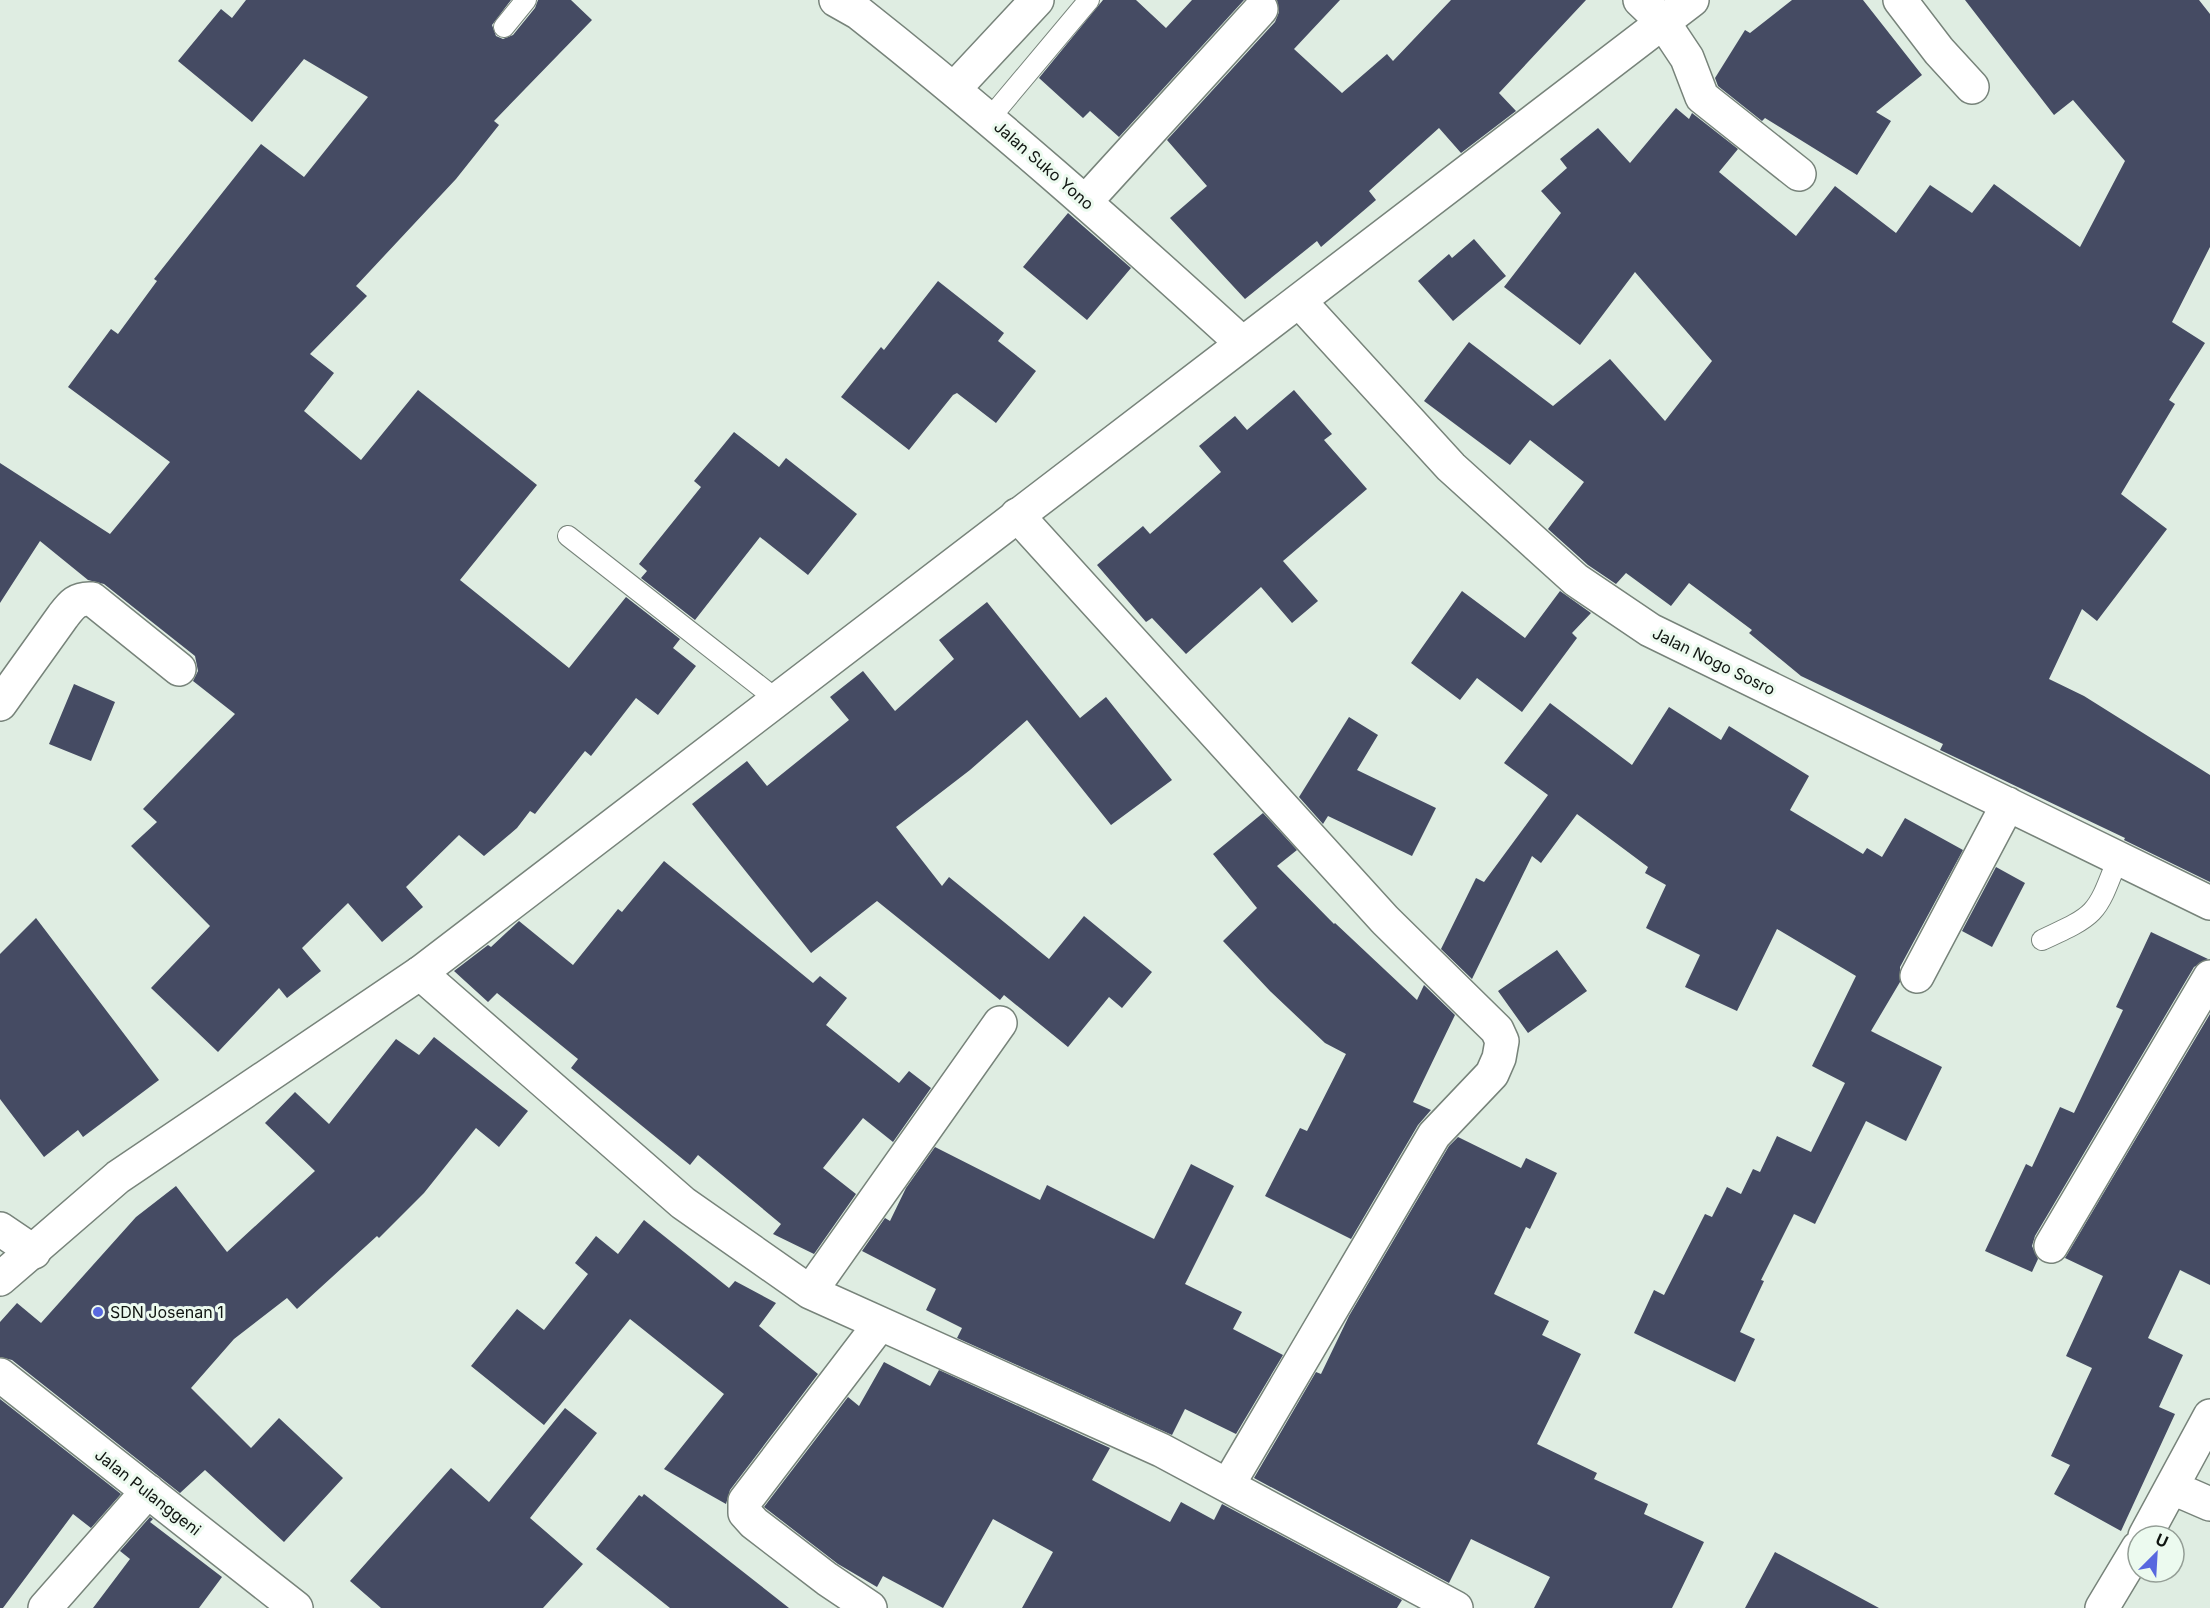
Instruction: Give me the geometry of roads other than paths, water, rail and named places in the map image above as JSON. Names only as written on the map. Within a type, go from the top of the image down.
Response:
[{"type":"street","name":"Jalan Suko Yono","points":[[836,0],[859,14],[990,118],[1086,201],[1242,343]]},
{"type":"street","points":[[954,88],[1037,0]]},
{"type":"street","points":[[0,1279],[118,1178],[420,973],[1017,514],[1242,343],[1300,302],[1651,11],[1692,0]]},
{"type":"street","points":[[1900,0],[1939,51],[1972,87]]},
{"type":"street","points":[[1086,201],[1261,9]]},
{"type":"street","points":[[1651,11],[1690,63],[1702,97],[1799,174]]},
{"type":"street","name":"Jalan Nogo Sosro","points":[[1300,302],[1451,467],[1576,580],[1650,630],[2210,903]]},
{"type":"street","points":[[1017,514],[1386,920],[1497,1030],[1502,1041],[1499,1058],[1492,1074],[1434,1135],[1228,1485]]},
{"type":"street","points":[[0,705],[63,616],[74,602],[82,598],[92,599],[179,669]]},
{"type":"street","points":[[1917,976],[2008,804]]},
{"type":"street","points":[[420,973],[683,1203],[810,1292],[1161,1450],[1447,1606]]},
{"type":"street","points":[[2050,1246],[2210,977]]},
{"type":"street","points":[[810,1292],[1000,1023]]},
{"type":"street","points":[[0,1229],[34,1252]]},
{"type":"street","points":[[870,1608],[827,1579],[754,1523],[745,1513],[745,1501],[880,1324]]},
{"type":"street","name":"Jalan Pulanggeni","points":[[0,1375],[296,1608]]},
{"type":"street","points":[[2152,1524],[2210,1416]]},
{"type":"street","points":[[2173,1488],[2210,1504]]},
{"type":"street","points":[[45,1608],[148,1491]]},
{"type":"street","points":[[2102,1608],[2126,1568]]},
{"type":"lane","points":[[504,27],[526,0]]},
{"type":"lane","points":[[990,118],[1089,0]]},
{"type":"lane","points":[[568,536],[776,699]]},
{"type":"lane","points":[[2042,940],[2092,914],[2100,904],[2118,858]]},
{"type":"place","name":"SDN Josenan 1","points":[[98,1312]]}]
